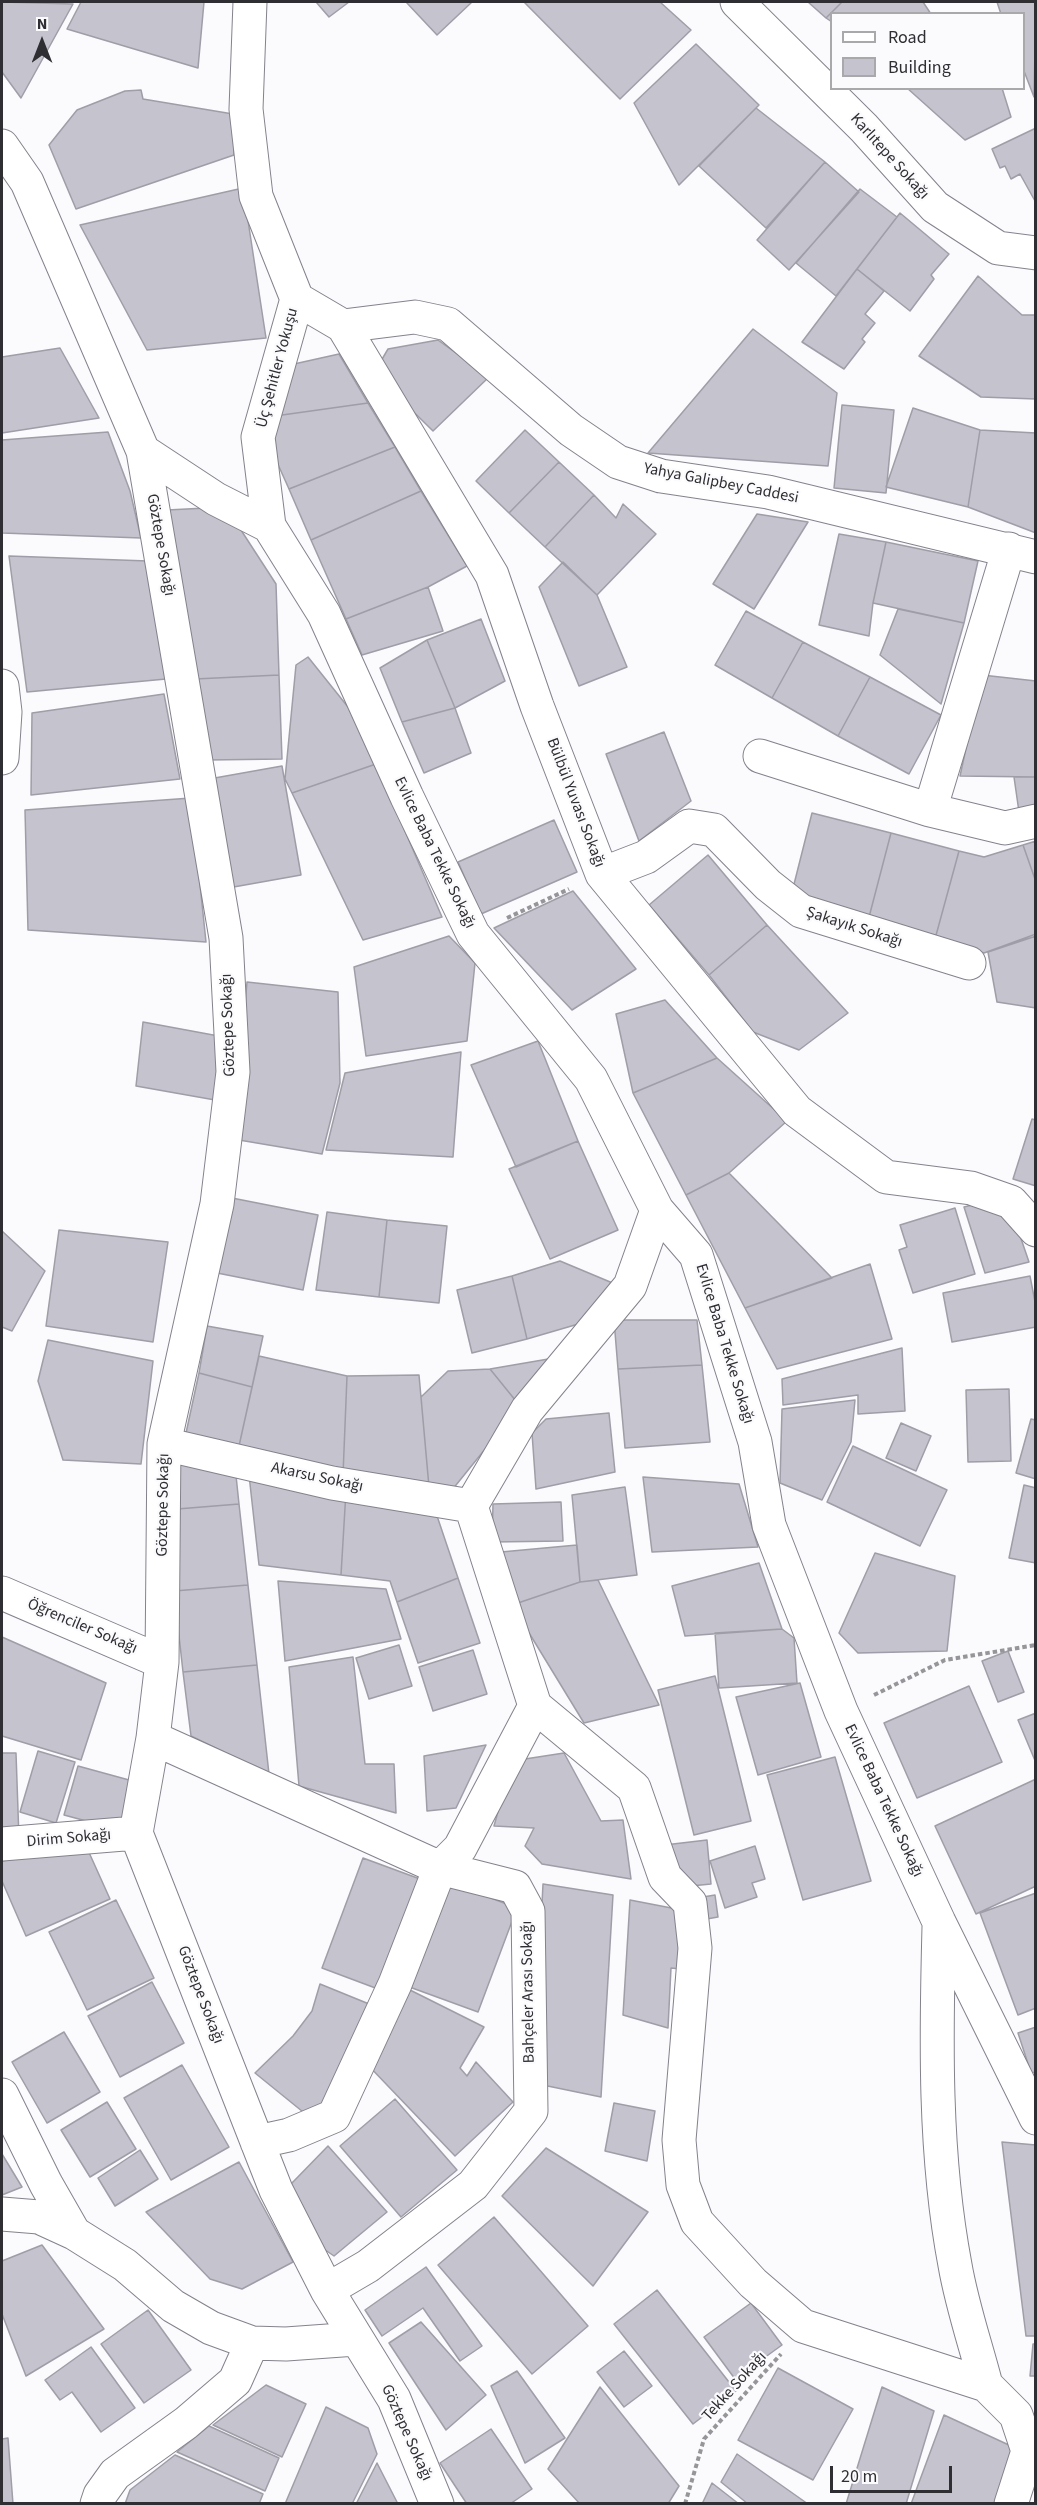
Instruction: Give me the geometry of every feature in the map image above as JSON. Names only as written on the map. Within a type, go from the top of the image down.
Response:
[{"type":"street","name":"Üç Şehitler Yokuşu","points":[[250,2],[246,109],[256,196],[297,299],[258,437],[269,526]]},
{"type":"street","name":"Karlıtepe Sokağı","points":[[737,2],[864,128],[935,207],[998,248],[1035,253]]},
{"type":"street","name":"Göztepe Sokağı","points":[[2,146],[27,182],[143,452],[226,938],[233,1072],[217,1204],[165,1444],[162,1662],[153,1738],[136,1833],[276,2190],[327,2290],[394,2399],[437,2504]]},
{"type":"street","name":"Bülbül Yuvası Sokağı","points":[[297,299],[343,326],[492,575],[537,706],[602,874],[797,1111],[886,1176],[971,1188],[1011,1202],[1035,1230]]},
{"type":"street","name":"Yahya Galipbey Caddesi","points":[[343,326],[415,317],[448,324],[571,430],[618,462],[661,476],[768,492],[1022,553]]},
{"type":"street","points":[[143,452],[216,499],[269,526]]},
{"type":"street","name":"Evlice Baba Tekke Sokağı","points":[[269,526],[324,614],[473,934],[591,1079],[657,1210],[696,1255],[755,1442],[770,1525],[842,1711],[939,1922],[1035,2118]]},
{"type":"street","points":[[930,810],[1022,553]]},
{"type":"street","points":[[2,686],[5,712],[2,758]]},
{"type":"street","points":[[760,756],[930,810],[1005,828],[1035,821]]},
{"type":"street","name":"Şakayık Sokağı","points":[[602,874],[646,857],[689,826],[714,830],[768,885],[801,911],[969,963]]},
{"type":"street","points":[[657,1210],[630,1286],[527,1410],[471,1506],[535,1706],[634,1788],[665,1877],[690,1903],[695,1948],[679,2140],[683,2186],[698,2222],[753,2283],[803,2326],[986,2385],[1016,2415],[1028,2451],[1011,2504]]},
{"type":"street","name":"Akarsu Sokağı","points":[[165,1444],[332,1483],[471,1506]]},
{"type":"street","name":"Öğrenciler Sokağı","points":[[2,1593],[162,1662]]},
{"type":"street","points":[[257,2142],[289,2135],[334,2116],[395,1984],[440,1869],[460,1848],[535,1706]]},
{"type":"street","name":"Bahçeler Arası Sokağı","points":[[153,1738],[440,1869],[515,1887],[528,1911],[531,2111],[473,2185],[368,2266],[327,2290]]},
{"type":"street","name":"Dirim Sokağı","points":[[2,1844],[136,1833]]},
{"type":"street","points":[[939,1922],[935,2047],[945,2199],[955,2266],[986,2385]]},
{"type":"street","points":[[2,2095],[46,2184],[74,2233]]},
{"type":"street","points":[[2,2214],[39,2217],[74,2233],[125,2265],[173,2306],[211,2328],[252,2343],[286,2344],[356,2339]]},
{"type":"street","points":[[97,2504],[100,2495],[116,2474],[186,2423],[235,2381],[252,2343]]},
{"type":"path","points":[[473,934],[602,874]]},
{"type":"path","points":[[842,1711],[945,1660],[1035,1645]]},
{"type":"path","name":"Tekke Sokağı","points":[[685,2504],[704,2439],[763,2376],[803,2326]]},
{"type":"building","points":[[2,2],[73,4],[21,98],[2,72]]},
{"type":"building","points":[[81,2],[204,2],[198,68],[67,29]]},
{"type":"building","points":[[316,2],[349,2],[329,17]]},
{"type":"building","points":[[406,2],[472,2],[437,35]]},
{"type":"building","points":[[524,2],[660,2],[691,30],[620,99]]},
{"type":"building","points":[[808,2],[842,2],[826,18]]},
{"type":"building","points":[[842,2],[923,2],[930,12],[832,12]]},
{"type":"building","points":[[997,2],[1036,2],[1034,97],[1025,74],[1025,12],[1000,12]]},
{"type":"building","points":[[696,44],[759,105],[679,185],[634,103]]},
{"type":"building","points":[[141,90],[143,99],[233,114],[234,155],[76,209],[49,145],[77,110],[125,91]]},
{"type":"building","points":[[909,90],[1003,90],[1011,117],[965,140]]},
{"type":"building","points":[[756,108],[825,162],[766,228],[699,166]]},
{"type":"building","points":[[1036,128],[1035,201],[1020,174],[1011,179],[1005,166],[1000,168],[992,149]]},
{"type":"building","points":[[825,162],[859,192],[789,270],[757,240]]},
{"type":"building","points":[[243,188],[266,338],[147,350],[80,225]]},
{"type":"building","points":[[860,189],[897,217],[836,296],[796,263]]},
{"type":"building","points":[[900,213],[949,254],[931,275],[934,279],[910,311],[857,269]]},
{"type":"building","points":[[857,269],[884,291],[865,314],[875,323],[862,339],[865,342],[844,369],[802,342]]},
{"type":"building","points":[[978,276],[1022,315],[1036,315],[1036,399],[981,397],[919,356]]},
{"type":"building","points":[[753,329],[837,393],[828,466],[648,453]]},
{"type":"building","points":[[438,340],[489,377],[433,431],[374,373],[388,349]]},
{"type":"building","points":[[60,348],[99,418],[2,433],[2,357]]},
{"type":"building","points":[[339,354],[368,403],[275,416],[294,364]]},
{"type":"building","points":[[368,403],[395,447],[289,489],[267,440],[275,416]]},
{"type":"building","points":[[842,405],[894,410],[886,493],[834,488]]},
{"type":"building","points":[[913,408],[980,430],[968,507],[886,487]]},
{"type":"building","points":[[525,430],[559,462],[509,513],[476,481]]},
{"type":"building","points":[[980,430],[1036,433],[1036,533],[968,507]]},
{"type":"building","points":[[108,432],[130,491],[141,538],[2,533],[2,440]]},
{"type":"building","points":[[395,447],[421,491],[311,540],[289,489]]},
{"type":"building","points":[[559,462],[594,495],[545,547],[509,513]]},
{"type":"building","points":[[421,491],[467,566],[428,587],[346,619],[311,540]]},
{"type":"building","points":[[594,495],[616,518],[623,504],[656,534],[597,595],[545,547]]},
{"type":"building","points":[[226,507],[276,584],[279,675],[195,679],[167,510]]},
{"type":"building","points":[[757,514],[808,522],[754,609],[713,584]]},
{"type":"building","points":[[839,534],[886,542],[873,603],[869,636],[819,625]]},
{"type":"building","points":[[886,542],[978,561],[964,623],[873,603]]},
{"type":"building","points":[[9,556],[148,561],[166,679],[27,692]]},
{"type":"building","points":[[563,562],[597,595],[627,667],[579,686],[539,587]]},
{"type":"building","points":[[428,587],[443,631],[362,655],[346,619]]},
{"type":"building","points":[[898,609],[964,623],[941,704],[880,655]]},
{"type":"building","points":[[746,611],[803,642],[772,698],[715,665]]},
{"type":"building","points":[[481,619],[505,681],[455,708],[427,640]]},
{"type":"building","points":[[427,640],[455,708],[402,722],[380,668]]},
{"type":"building","points":[[803,642],[870,677],[838,736],[772,698]]},
{"type":"building","points":[[308,657],[356,717],[376,764],[292,793],[285,779],[296,665]]},
{"type":"building","points":[[279,675],[282,759],[208,760],[195,679]]},
{"type":"building","points":[[982,675],[1036,681],[1036,777],[960,776]]},
{"type":"building","points":[[870,677],[941,715],[909,774],[838,736]]},
{"type":"building","points":[[164,694],[180,779],[31,795],[32,713]]},
{"type":"building","points":[[455,708],[471,753],[424,773],[402,722]]},
{"type":"building","points":[[664,732],[691,801],[639,841],[606,754]]},
{"type":"building","points":[[376,764],[442,917],[363,940],[292,793]]},
{"type":"building","points":[[282,766],[301,875],[228,888],[209,779]]},
{"type":"building","points":[[1014,777],[1036,777],[1036,807],[1019,812]]},
{"type":"building","points":[[191,798],[206,942],[28,930],[25,810]]},
{"type":"building","points":[[812,813],[891,833],[868,921],[790,900]]},
{"type":"building","points":[[554,820],[577,872],[481,914],[458,862]]},
{"type":"building","points":[[891,833],[959,851],[935,939],[868,921]]},
{"type":"building","points":[[1036,841],[1036,882],[1023,845]]},
{"type":"building","points":[[1023,845],[1036,882],[1036,934],[984,953],[935,939],[959,851],[984,857]]},
{"type":"building","points":[[708,855],[767,925],[709,975],[649,905]]},
{"type":"building","points":[[573,891],[636,969],[572,1010],[494,928]]},
{"type":"building","points":[[767,925],[848,1013],[799,1050],[753,1032],[709,975]]},
{"type":"building","points":[[449,936],[475,963],[467,1041],[366,1056],[354,967]]},
{"type":"building","points":[[1036,936],[1036,1008],[997,1002],[988,952]]},
{"type":"building","points":[[247,982],[338,992],[340,1083],[322,1154],[233,1139]]},
{"type":"building","points":[[665,1000],[717,1058],[633,1093],[616,1014]]},
{"type":"building","points":[[143,1022],[224,1037],[215,1100],[136,1086]]},
{"type":"building","points":[[538,1041],[578,1141],[516,1167],[471,1065]]},
{"type":"building","points":[[461,1052],[453,1157],[326,1150],[345,1073]]},
{"type":"building","points":[[717,1058],[787,1121],[729,1173],[686,1195],[633,1093]]},
{"type":"building","points":[[1032,1119],[1036,1120],[1036,1186],[1013,1179]]},
{"type":"building","points":[[578,1141],[618,1230],[550,1259],[509,1169]]},
{"type":"building","points":[[729,1173],[832,1278],[745,1308],[686,1195]]},
{"type":"building","points":[[227,1197],[318,1215],[303,1290],[212,1272]]},
{"type":"building","points":[[980,1203],[1016,1224],[1029,1262],[985,1273],[964,1207]]},
{"type":"building","points":[[955,1208],[975,1274],[913,1293],[899,1250],[907,1247],[900,1225]]},
{"type":"building","points":[[327,1212],[387,1220],[379,1297],[316,1290]]},
{"type":"building","points":[[387,1220],[447,1226],[439,1303],[379,1297]]},
{"type":"building","points":[[59,1230],[168,1242],[153,1342],[46,1326]]},
{"type":"building","points":[[2,1231],[45,1271],[12,1331],[2,1327]]},
{"type":"building","points":[[560,1261],[615,1284],[592,1320],[527,1339],[512,1276]]},
{"type":"building","points":[[870,1264],[892,1339],[777,1369],[745,1308]]},
{"type":"building","points":[[512,1276],[527,1339],[472,1353],[457,1290]]},
{"type":"building","points":[[1030,1276],[1036,1307],[1036,1327],[952,1342],[943,1293]]},
{"type":"building","points":[[614,1320],[697,1320],[702,1365],[618,1369]]},
{"type":"building","points":[[207,1326],[263,1336],[252,1387],[199,1373]]},
{"type":"building","points":[[48,1340],[153,1361],[141,1464],[63,1460],[38,1381]]},
{"type":"building","points":[[902,1348],[905,1411],[858,1414],[858,1395],[783,1405],[782,1379]]},
{"type":"building","points":[[259,1356],[347,1376],[343,1475],[239,1446]]},
{"type":"building","points":[[560,1357],[520,1406],[490,1369]]},
{"type":"building","points":[[702,1365],[710,1442],[625,1448],[618,1369]]},
{"type":"building","points":[[490,1369],[520,1406],[452,1490],[429,1487],[421,1397],[448,1371]]},
{"type":"building","points":[[199,1373],[252,1387],[239,1446],[186,1433]]},
{"type":"building","points":[[419,1375],[429,1487],[343,1475],[347,1376]]},
{"type":"building","points":[[1009,1389],[1011,1461],[968,1462],[966,1390]]},
{"type":"building","points":[[855,1400],[851,1442],[822,1500],[780,1483],[782,1409]]},
{"type":"building","points":[[609,1413],[615,1472],[536,1489],[532,1433],[546,1419]]},
{"type":"building","points":[[1031,1419],[1036,1420],[1036,1479],[1016,1473]]},
{"type":"building","points":[[901,1423],[931,1436],[916,1471],[886,1458]]},
{"type":"building","points":[[853,1446],[947,1490],[920,1546],[827,1502]]},
{"type":"building","points":[[171,1457],[235,1466],[239,1504],[165,1510]]},
{"type":"building","points":[[249,1475],[346,1491],[341,1575],[259,1565]]},
{"type":"building","points":[[643,1477],[739,1484],[758,1547],[652,1552]]},
{"type":"building","points":[[1024,1485],[1036,1488],[1036,1563],[1009,1558]]},
{"type":"building","points":[[625,1487],[637,1575],[580,1582],[572,1495]]},
{"type":"building","points":[[346,1491],[434,1507],[458,1578],[397,1602],[390,1581],[341,1575]]},
{"type":"building","points":[[561,1502],[563,1541],[492,1542],[493,1504]]},
{"type":"building","points":[[239,1504],[248,1585],[174,1591],[165,1510]]},
{"type":"building","points":[[577,1545],[580,1582],[512,1605],[501,1552]]},
{"type":"building","points":[[875,1553],[955,1576],[947,1651],[858,1653],[839,1633]]},
{"type":"building","points":[[759,1563],[782,1629],[685,1636],[672,1586]]},
{"type":"building","points":[[458,1578],[480,1643],[418,1663],[397,1602]]},
{"type":"building","points":[[598,1580],[659,1705],[584,1723],[512,1605],[580,1582]]},
{"type":"building","points":[[278,1581],[386,1589],[401,1639],[285,1661]]},
{"type":"building","points":[[248,1585],[257,1665],[183,1672],[174,1591]]},
{"type":"building","points":[[782,1629],[794,1638],[797,1683],[719,1688],[715,1633]]},
{"type":"building","points":[[2,1637],[106,1683],[81,1760],[2,1736]]},
{"type":"building","points":[[399,1645],[412,1686],[369,1699],[356,1658]]},
{"type":"building","points":[[473,1650],[487,1694],[433,1711],[419,1667]]},
{"type":"building","points":[[1008,1651],[1024,1692],[998,1702],[982,1661]]},
{"type":"building","points":[[353,1657],[365,1764],[394,1764],[396,1813],[299,1786],[289,1667]]},
{"type":"building","points":[[257,1665],[269,1774],[191,1736],[183,1672]]},
{"type":"building","points":[[715,1676],[751,1821],[694,1835],[658,1690]]},
{"type":"building","points":[[800,1683],[821,1757],[758,1775],[736,1697]]},
{"type":"building","points":[[969,1686],[1002,1762],[917,1798],[884,1723]]},
{"type":"building","points":[[1036,1713],[1036,1763],[1018,1720]]},
{"type":"building","points":[[486,1745],[456,1808],[427,1811],[424,1756]]},
{"type":"building","points":[[38,1751],[75,1762],[56,1823],[20,1812]]},
{"type":"building","points":[[2,1753],[16,1753],[19,1839],[2,1840]]},
{"type":"building","points":[[564,1753],[601,1821],[623,1820],[631,1879],[542,1864],[525,1846],[534,1828],[494,1826],[512,1761]]},
{"type":"building","points":[[835,1757],[871,1881],[803,1900],[767,1775]]},
{"type":"building","points":[[78,1766],[140,1783],[127,1832],[64,1815]]},
{"type":"building","points":[[1036,1779],[1036,1886],[976,1914],[935,1826]]},
{"type":"building","points":[[707,1840],[711,1884],[681,1887],[656,1846]]},
{"type":"building","points":[[755,1846],[765,1879],[752,1883],[757,1897],[725,1908],[710,1861]]},
{"type":"building","points":[[87,1848],[110,1899],[26,1936],[2,1881],[2,1861]]},
{"type":"building","points":[[363,1858],[420,1879],[378,1989],[322,1968]]},
{"type":"building","points":[[444,1880],[517,1908],[478,2012],[404,1985]]},
{"type":"building","points":[[543,1884],[613,1895],[601,2097],[533,2083]]},
{"type":"building","points":[[1036,1893],[1036,2008],[1018,2015],[980,1913]]},
{"type":"building","points":[[715,1895],[718,1917],[701,1920],[697,1898]]},
{"type":"building","points":[[116,1900],[154,1978],[87,2010],[49,1932]]},
{"type":"building","points":[[630,1900],[687,1911],[690,1970],[671,1968],[668,2028],[623,2015]]},
{"type":"building","points":[[152,1982],[184,2043],[120,2077],[88,2016]]},
{"type":"building","points":[[320,1984],[374,2006],[337,2098],[308,2116],[255,2073],[293,2036],[312,2011]]},
{"type":"building","points":[[402,1986],[484,2027],[460,2068],[467,2076],[476,2062],[513,2102],[455,2156],[365,2062]]},
{"type":"building","points":[[1036,2027],[1036,2072],[1031,2073],[1018,2033]]},
{"type":"building","points":[[64,2032],[100,2092],[47,2123],[12,2062]]},
{"type":"building","points":[[182,2065],[229,2147],[171,2180],[124,2098]]},
{"type":"building","points":[[395,2099],[457,2170],[401,2217],[340,2146]]},
{"type":"building","points":[[107,2102],[136,2149],[90,2177],[61,2130]]},
{"type":"building","points":[[614,2103],[655,2111],[647,2161],[605,2151]]},
{"type":"building","points":[[1002,2142],[1036,2145],[1036,2336],[1026,2336]]},
{"type":"building","points":[[328,2146],[387,2212],[334,2256],[318,2245],[291,2184]]},
{"type":"building","points":[[546,2148],[648,2212],[593,2286],[502,2196]]},
{"type":"building","points":[[140,2150],[158,2179],[115,2206],[98,2178]]},
{"type":"building","points":[[2,2154],[22,2187],[2,2195]]},
{"type":"building","points":[[239,2162],[293,2262],[242,2289],[210,2279],[146,2212]]},
{"type":"building","points":[[494,2217],[588,2326],[532,2374],[438,2265]]},
{"type":"building","points":[[42,2245],[104,2329],[26,2376],[2,2314],[2,2261]]},
{"type":"building","points":[[426,2267],[482,2346],[460,2361],[423,2308],[382,2336],[365,2310]]},
{"type":"building","points":[[657,2290],[736,2391],[693,2424],[614,2324]]},
{"type":"building","points":[[751,2303],[782,2345],[735,2379],[704,2337]]},
{"type":"building","points":[[148,2310],[191,2370],[144,2403],[101,2344]]},
{"type":"building","points":[[421,2322],[486,2395],[446,2430],[389,2343]]},
{"type":"building","points":[[1033,2344],[1036,2344],[1036,2376],[1030,2376]]},
{"type":"building","points":[[91,2347],[135,2408],[101,2432],[72,2392],[60,2400],[45,2380]]},
{"type":"building","points":[[624,2351],[652,2386],[624,2407],[597,2372]]},
{"type":"building","points":[[778,2368],[853,2409],[813,2480],[738,2440]]},
{"type":"building","points":[[517,2371],[565,2438],[525,2463],[491,2386]]},
{"type":"building","points":[[266,2385],[306,2404],[282,2457],[213,2425]]},
{"type":"building","points":[[600,2387],[679,2486],[668,2504],[580,2504],[548,2469]]},
{"type":"building","points":[[882,2387],[934,2411],[906,2504],[846,2504]]},
{"type":"building","points":[[326,2407],[368,2428],[377,2454],[352,2504],[285,2504]]},
{"type":"building","points":[[944,2415],[1024,2452],[1004,2504],[911,2504]]},
{"type":"building","points":[[209,2426],[279,2458],[265,2491],[177,2452]]},
{"type":"building","points":[[491,2429],[532,2489],[510,2504],[467,2504],[440,2463]]},
{"type":"building","points":[[8,2438],[13,2504],[2,2504],[2,2439]]},
{"type":"building","points":[[737,2454],[808,2504],[748,2504],[721,2482]]},
{"type":"building","points":[[175,2455],[263,2494],[259,2504],[125,2504],[130,2490]]},
{"type":"building","points":[[377,2463],[398,2504],[356,2504]]},
{"type":"building","points":[[712,2483],[739,2504],[702,2504]]}]
